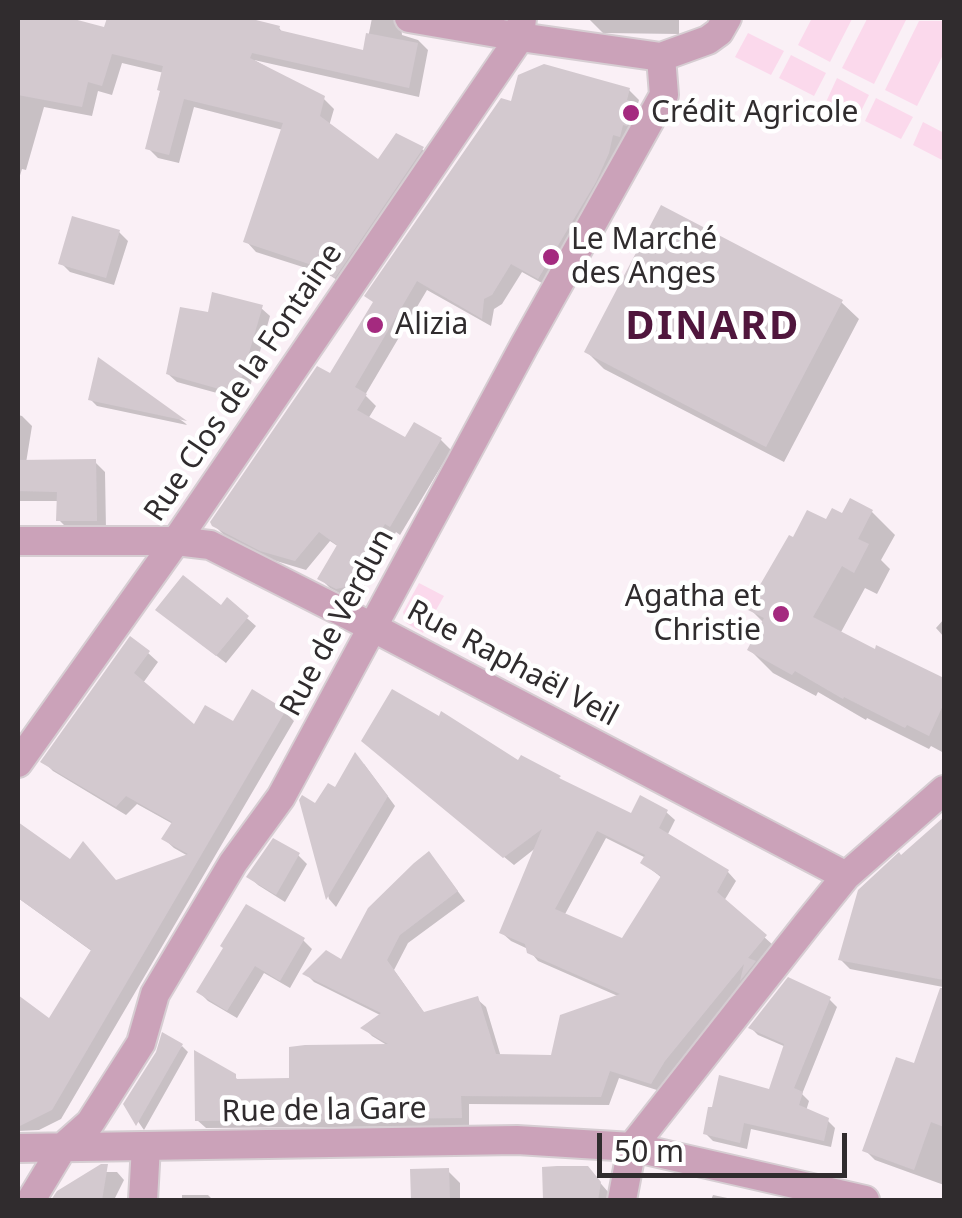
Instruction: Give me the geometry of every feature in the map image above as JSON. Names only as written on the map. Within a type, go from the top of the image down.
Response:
[{"type":"street","points":[[409,18],[521,27],[661,57],[708,40],[719,32],[727,18]]},
{"type":"street","name":"Rue Clos de la Fontaine","points":[[18,763],[176,541],[521,27]]},
{"type":"street","name":"Rue de Verdun","points":[[32,1200],[63,1147],[90,1123],[141,1043],[155,994],[232,863],[281,797],[664,95],[661,57]]},
{"type":"street","name":"Rue Raphaël Veil","points":[[18,541],[176,541],[210,545],[846,876]]},
{"type":"street","points":[[622,1200],[632,1147],[846,876],[941,798]]},
{"type":"street","name":"Rue de la Gare","points":[[18,1148],[517,1140],[632,1147],[829,1196],[865,1200]]},
{"type":"street","points":[[143,1200],[146,1146]]},
{"type":"shaded area","points":[[812,18],[852,19],[830,62],[798,45]]},
{"type":"shaded area","points":[[867,19],[906,20],[874,84],[842,68]]},
{"type":"shaded area","points":[[919,21],[944,21],[944,53],[917,106],[885,90]]},
{"type":"shaded area","points":[[748,33],[784,51],[771,75],[735,57]]},
{"type":"shaded area","points":[[791,55],[826,73],[814,96],[779,78]]},
{"type":"shaded area","points":[[837,78],[869,95],[858,117],[826,102]]},
{"type":"shaded area","points":[[876,98],[913,117],[901,139],[865,121]]},
{"type":"shaded area","points":[[923,122],[944,133],[944,161],[913,145]]},
{"type":"shaded area","points":[[419,583],[444,596],[423,633],[406,623],[403,612]]},
{"type":"building","points":[[18,18],[70,18],[104,27],[107,18],[248,18],[280,26],[279,30],[363,50],[366,33],[418,43],[409,88],[252,53],[250,58],[325,96],[320,116],[378,159],[396,133],[424,147],[335,278],[318,267],[243,242],[283,123],[184,99],[169,155],[145,149],[163,66],[112,54],[102,86],[88,82],[82,107],[18,95]]},
{"type":"building","points":[[544,64],[630,88],[627,100],[638,105],[627,126],[623,125],[620,137],[613,135],[596,182],[538,279],[511,264],[492,295],[484,299],[482,319],[417,281],[355,387],[367,394],[357,410],[405,437],[414,422],[442,438],[390,527],[385,524],[350,586],[336,589],[317,579],[337,545],[319,532],[295,561],[260,551],[212,526],[210,522],[317,366],[330,373],[373,302],[364,296],[501,98],[511,101],[518,75]]},
{"type":"building","points":[[661,205],[843,300],[766,447],[584,352]]},
{"type":"building","points":[[72,216],[120,230],[106,278],[58,264]]},
{"type":"building","points":[[212,292],[263,305],[237,394],[166,374],[180,307],[208,312]]},
{"type":"building","points":[[98,357],[187,421],[88,400]]},
{"type":"building","points":[[96,459],[97,521],[56,521],[57,492],[18,491],[18,460]]},
{"type":"building","name":"Agatha et Christie","points":[[850,498],[873,510],[858,539],[869,544],[854,573],[842,566],[813,617],[944,678],[944,703],[929,736],[843,699],[795,671],[792,675],[747,650],[764,618],[746,609],[789,535],[793,537],[807,510],[826,519],[832,508],[842,513]]},
{"type":"building","points":[[183,575],[221,605],[227,597],[249,616],[216,656],[155,610]]},
{"type":"building","points":[[130,636],[150,651],[134,673],[194,724],[205,705],[233,721],[252,689],[286,710],[52,1110],[18,1127],[18,995],[49,1018],[91,950],[18,898],[18,822],[70,859],[83,841],[116,880],[188,854],[161,839],[172,822],[126,796],[116,807],[40,762]]},
{"type":"building","points":[[392,689],[439,716],[441,711],[518,760],[521,755],[631,813],[640,795],[668,810],[659,828],[729,870],[717,892],[767,935],[748,958],[756,961],[740,981],[744,964],[665,1061],[651,1084],[610,1071],[601,1097],[461,1096],[462,1118],[195,1121],[194,1050],[236,1074],[236,1079],[289,1078],[289,1047],[388,1044],[360,1028],[381,1013],[302,974],[326,950],[341,959],[368,908],[429,851],[458,891],[400,935],[387,960],[424,1012],[478,996],[496,1054],[551,1055],[560,1015],[620,994],[527,953],[525,944],[499,933],[542,829],[503,858],[361,741]],"holes":[[[597,831],[645,855],[640,863],[661,876],[622,938],[555,909]]]},
{"type":"building","points":[[355,752],[388,796],[326,900],[299,800],[302,795],[315,803],[328,783],[335,787]]},
{"type":"building","points":[[944,817],[944,980],[838,960],[858,890]]},
{"type":"building","points":[[273,838],[300,853],[276,895],[246,877]]},
{"type":"building","points":[[246,904],[305,938],[280,981],[255,966],[227,1011],[196,992]]},
{"type":"building","points":[[788,977],[831,997],[794,1088],[803,1092],[799,1105],[829,1118],[824,1141],[744,1123],[740,1143],[703,1134],[719,1075],[769,1089],[784,1044],[748,1028]]},
{"type":"building","points":[[940,988],[944,988],[944,1127],[931,1122],[914,1170],[862,1151],[896,1057],[914,1063]]},
{"type":"building","points":[[162,1032],[183,1044],[136,1126],[123,1104],[156,1052]]},
{"type":"building","points":[[101,1164],[108,1164],[102,1200],[51,1200],[57,1191]]},
{"type":"building","points":[[588,1166],[601,1182],[598,1200],[543,1200],[542,1167]]},
{"type":"building","points":[[449,1168],[450,1200],[411,1200],[410,1169]]},
{"type":"place","name":"Crédit Agricole","points":[[631,113]]},
{"type":"place","name":"Le Marché des Anges","points":[[551,257]]},
{"type":"place","name":"Alizia","points":[[375,325]]},
{"type":"place","name":"Agatha et Christie","points":[[781,614]]},
{"type":"district","name":"DINARD","points":[[713,328]]}]
